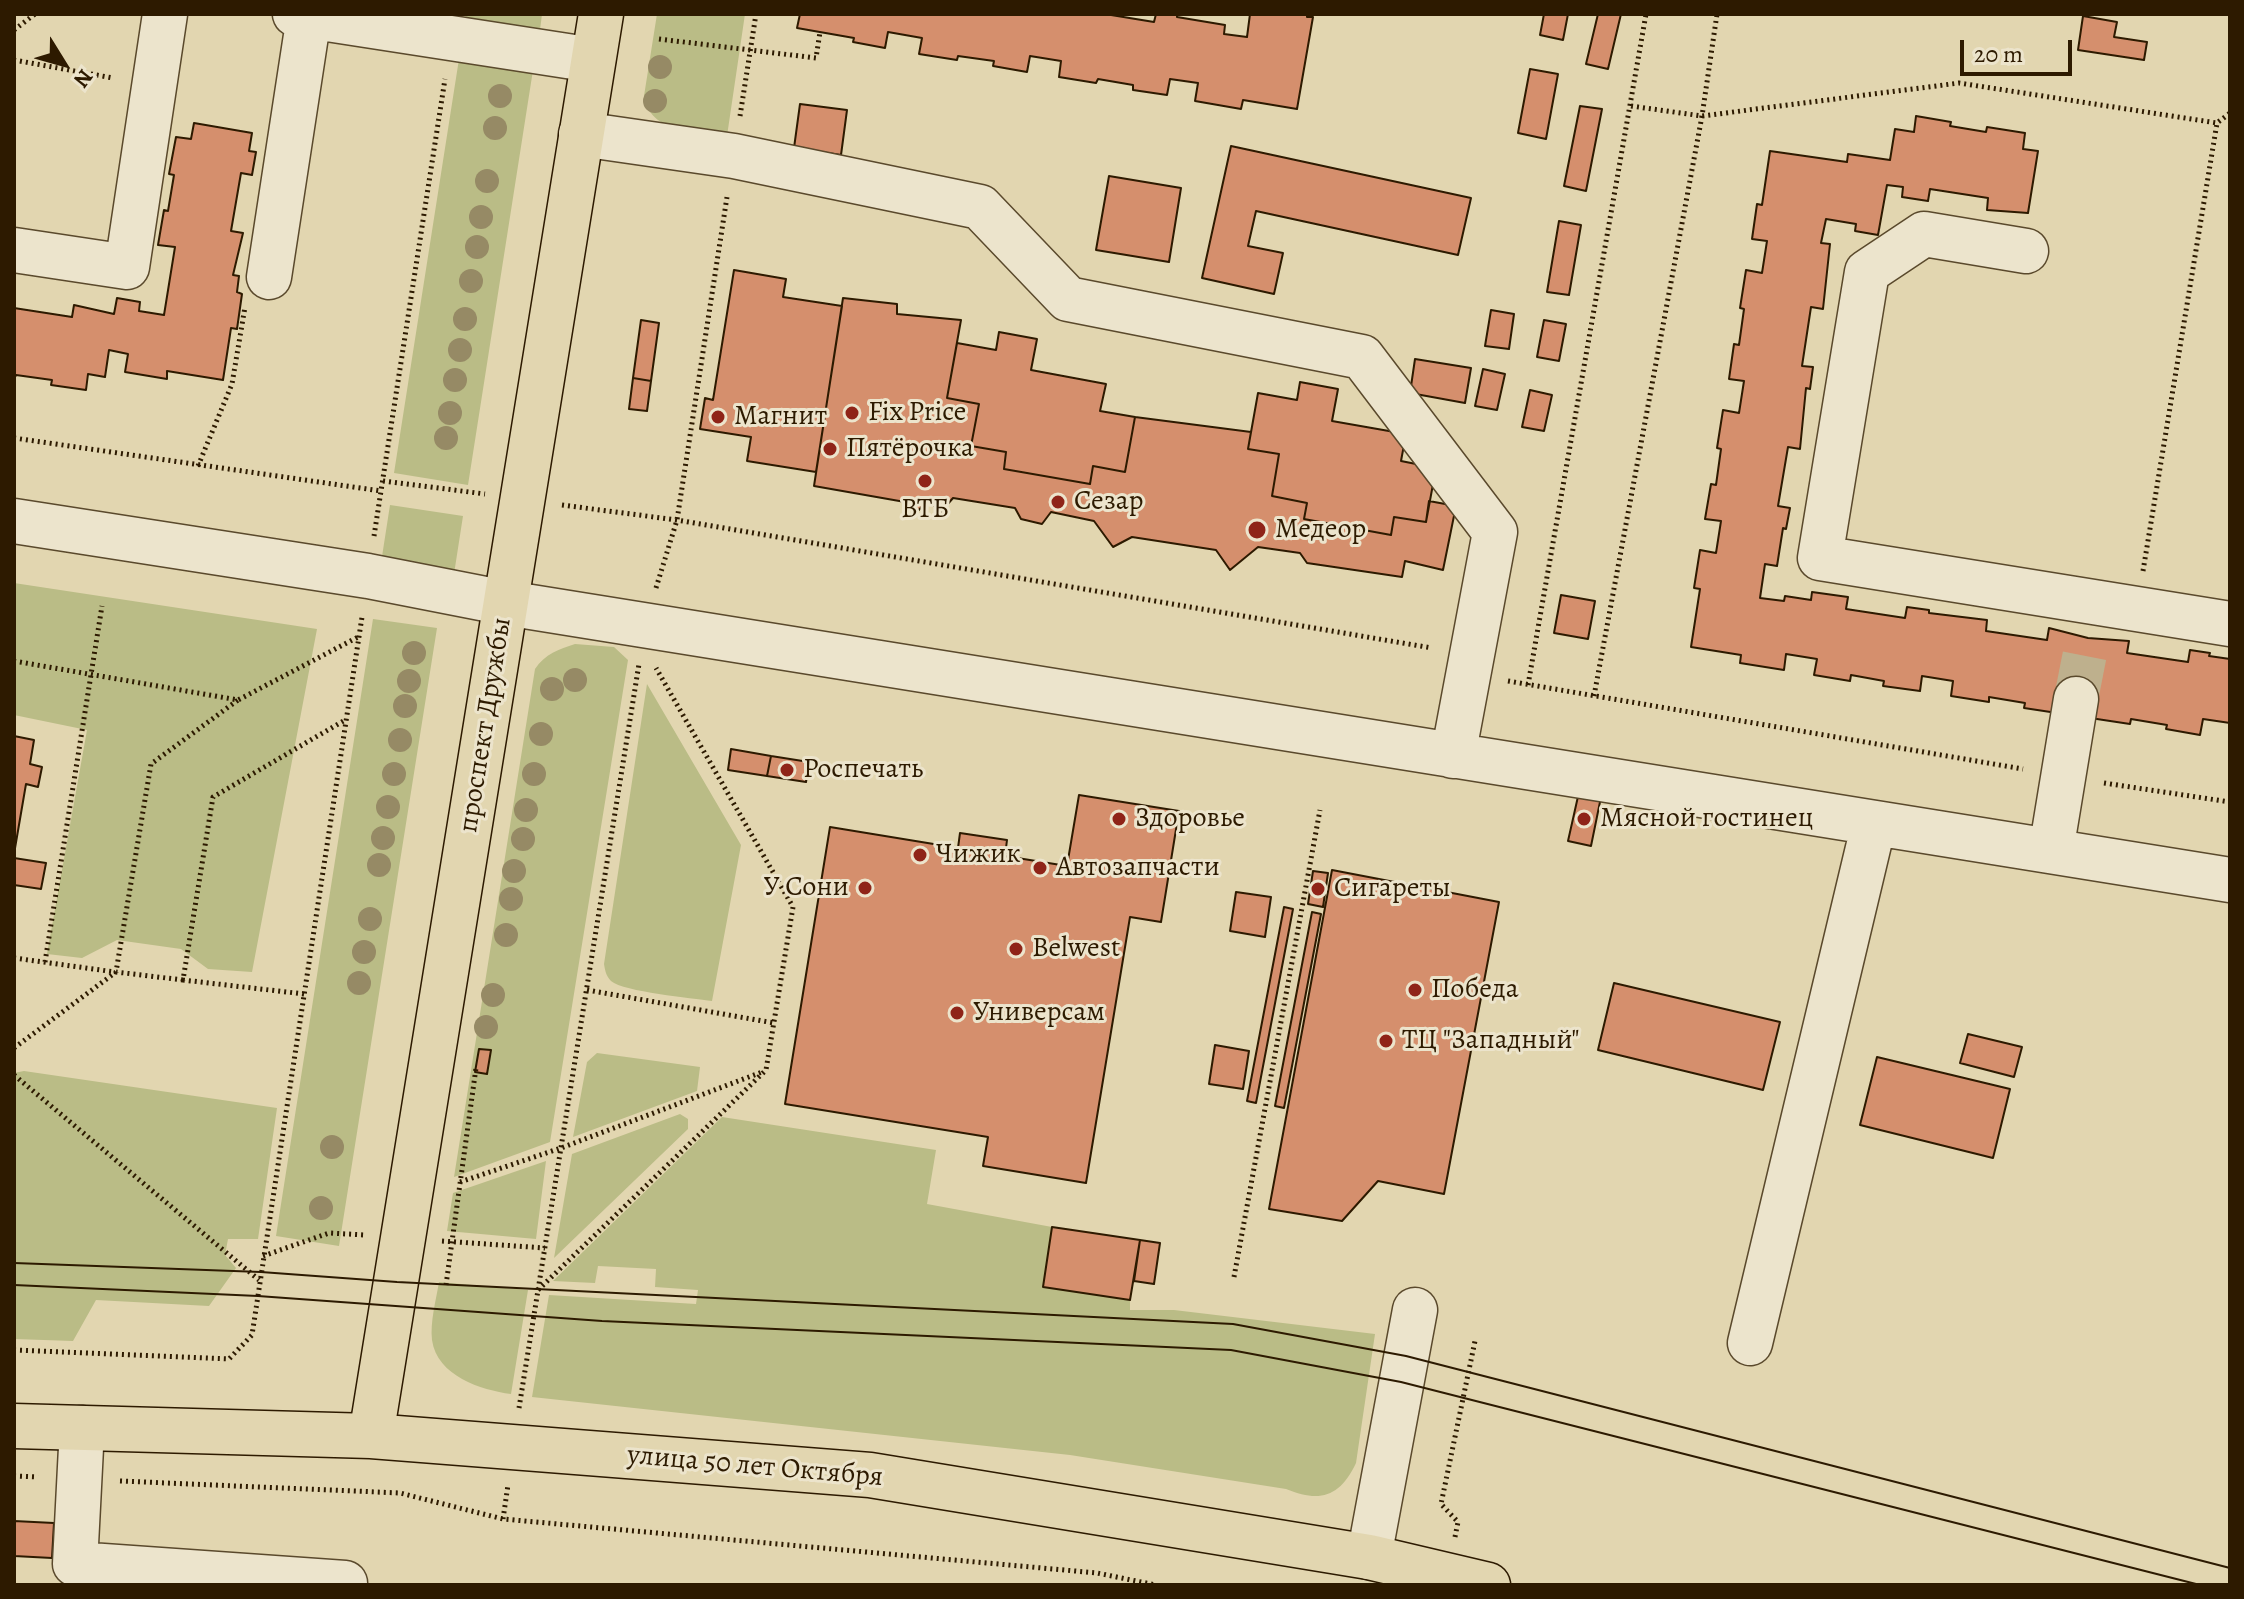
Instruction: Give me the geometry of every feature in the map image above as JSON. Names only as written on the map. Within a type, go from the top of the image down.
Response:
[{"type":"main road","name":"проспект Дружбы","points":[[371,1436],[601,14]]},
{"type":"main road","name":"улица 50 лет Октября","points":[[14,1426],[371,1436],[870,1475],[1369,1557],[1467,1580]]},
{"type":"street","points":[[14,250],[127,267],[165,14]]},
{"type":"street","points":[[269,277],[302,15],[408,23],[452,39],[593,60]]},
{"type":"street","points":[[581,134],[734,156],[980,207],[1068,299],[1362,357],[1495,532],[1453,756]]},
{"type":"street","points":[[2026,251],[1924,234],[1867,272],[1820,558],[2090,620],[2137,609],[2230,624]]},
{"type":"street","points":[[14,521],[368,576],[644,634],[1453,756],[2230,880]]},
{"type":"street","points":[[2051,851],[2076,699]]},
{"type":"street","points":[[1750,1343],[1874,823]]},
{"type":"street","points":[[1369,1557],[1415,1310]]},
{"type":"street","points":[[82,1428],[75,1564],[345,1585]]},
{"type":"path","points":[[14,30],[35,14]]},
{"type":"path","points":[[503,1519],[644,634],[677,520],[756,14]]},
{"type":"path","points":[[1528,685],[1646,14]]},
{"type":"path","points":[[1594,696],[1702,116],[1717,14]]},
{"type":"path","points":[[659,39],[816,58],[820,32]]},
{"type":"path","points":[[14,1350],[229,1359],[252,1335],[452,39]]},
{"type":"path","points":[[14,60],[154,86]]},
{"type":"path","points":[[1631,106],[1702,116],[1959,83],[2217,123]]},
{"type":"path","points":[[2137,609],[2217,123],[2230,113]]},
{"type":"path","points":[[198,466],[232,384],[247,298],[269,277]]},
{"type":"path","points":[[14,438],[381,491]]},
{"type":"path","points":[[383,481],[677,520],[1471,655],[1501,680],[2230,802]]},
{"type":"path","points":[[45,962],[102,606]]},
{"type":"path","points":[[538,1290],[766,1070],[793,907],[644,634]]},
{"type":"path","points":[[14,1048],[116,972],[151,764],[238,700],[358,636]]},
{"type":"path","points":[[14,661],[238,700]]},
{"type":"path","points":[[183,980],[213,797],[346,720]]},
{"type":"path","points":[[1234,1277],[1320,810]]},
{"type":"path","points":[[14,958],[304,994]]},
{"type":"path","points":[[587,990],[774,1023]]},
{"type":"path","points":[[446,1285],[477,1060]]},
{"type":"path","points":[[460,1182],[561,1148],[766,1070]]},
{"type":"path","points":[[14,1075],[260,1280]]},
{"type":"path","points":[[1467,1580],[1458,1522],[1441,1504],[1475,1341]]},
{"type":"path","points":[[14,1476],[400,1493],[503,1519],[1097,1573],[1156,1585]]},
{"type":"green space","points":[[466,14],[542,14],[539,38],[464,26]]},
{"type":"green space","points":[[657,14],[745,14],[727,136],[676,128],[655,118],[648,108],[644,96]]},
{"type":"green space","points":[[459,59],[533,70],[468,485],[394,473]]},
{"type":"green space","points":[[390,505],[463,516],[454,574],[381,563]]},
{"type":"green space","points":[[14,583],[317,629],[252,972],[208,969],[181,949],[117,940],[82,958],[47,954],[87,730],[14,715]]},
{"type":"green space","points":[[373,619],[437,628],[339,1246],[276,1236]]},
{"type":"green space","points":[[575,644],[614,647],[628,660],[550,1142],[454,1177],[535,669],[548,656]]},
{"type":"green space","points":[[647,684],[741,845],[712,1001],[618,985],[607,975],[604,964]]},
{"type":"green space","points":[[597,1053],[700,1067],[697,1091],[573,1137],[587,1062]]},
{"type":"green space","points":[[24,1071],[277,1108],[258,1239],[228,1239],[225,1255],[236,1268],[209,1306],[96,1300],[73,1341],[14,1339],[14,1073]]},
{"type":"green space","points":[[680,1114],[688,1119],[688,1129],[554,1258],[572,1154]]},
{"type":"green space","points":[[722,1117],[936,1150],[927,1204],[1052,1227],[1044,1287],[1130,1300],[1130,1310],[1174,1310],[1375,1334],[1356,1463],[1350,1474],[1336,1490],[1309,1496],[1286,1489],[1070,1455],[532,1397],[549,1295],[696,1304],[698,1290],[655,1287],[656,1269],[598,1266],[595,1283],[553,1281]]},
{"type":"green space","points":[[546,1161],[536,1239],[447,1231],[453,1193]]},
{"type":"green space","points":[[439,1282],[528,1290],[511,1394],[474,1385],[442,1363],[432,1340]]},
{"type":"building","points":[[800,14],[1105,14],[1154,22],[1156,14],[1177,14],[1177,17],[1225,25],[1224,34],[1247,37],[1250,14],[1307,14],[1307,17],[1313,17],[1297,109],[1243,100],[1241,109],[1195,101],[1198,83],[1170,79],[1167,95],[1133,90],[1133,85],[1098,79],[1096,83],[1059,77],[1061,61],[1030,56],[1027,72],[993,66],[994,61],[958,56],[957,60],[919,54],[922,38],[888,32],[885,48],[853,42],[854,38],[797,28]]},
{"type":"building","points":[[1544,14],[1568,14],[1563,40],[1540,35]]},
{"type":"building","points":[[1598,14],[1621,14],[1608,69],[1586,64]]},
{"type":"building","points":[[2083,16],[2117,22],[2114,37],[2147,42],[2144,60],[2078,50]]},
{"type":"building","points":[[1530,69],[1558,74],[1546,139],[1518,133]]},
{"type":"building","points":[[800,104],[847,110],[841,155],[794,148]]},
{"type":"building","points":[[1580,106],[1602,109],[1586,191],[1564,186]]},
{"type":"building","points":[[1916,116],[1986,132],[1987,127],[2025,133],[2023,149],[2038,151],[2028,213],[1987,210],[1988,198],[1930,189],[1928,201],[1902,197],[1903,187],[1887,185],[1878,235],[1855,231],[1856,224],[1826,219],[1821,243],[1830,244],[1823,309],[1811,307],[1802,366],[1813,367],[1810,389],[1806,388],[1800,449],[1788,447],[1778,506],[1790,508],[1786,529],[1783,528],[1777,566],[1765,564],[1760,598],[1784,601],[1785,596],[1811,600],[1812,592],[1848,597],[1846,609],[1905,618],[1907,607],[1987,620],[1986,631],[2047,640],[2049,628],[2088,638],[2129,641],[2127,653],[2188,662],[2190,650],[2210,653],[2209,656],[2230,659],[2230,723],[2203,719],[2200,735],[2131,719],[2130,724],[2024,708],[2025,703],[1989,697],[1989,702],[1951,696],[1953,681],[1922,676],[1920,691],[1883,686],[1884,681],[1851,675],[1850,681],[1814,675],[1817,659],[1786,654],[1784,670],[1740,663],[1741,655],[1691,647],[1700,589],[1694,588],[1700,550],[1716,553],[1721,521],[1705,519],[1711,484],[1716,485],[1721,449],[1717,448],[1723,410],[1739,413],[1744,381],[1729,379],[1734,344],[1739,345],[1744,309],[1740,308],[1746,270],[1762,273],[1767,241],[1752,239],[1757,204],[1762,205],[1770,151],[1847,162],[1848,154],[1890,160],[1895,129],[1914,132]]},
{"type":"building","points":[[194,123],[252,133],[249,151],[256,152],[252,175],[241,173],[231,231],[243,233],[233,275],[239,276],[237,292],[242,294],[237,329],[231,328],[223,380],[167,371],[167,379],[125,372],[128,354],[109,350],[105,377],[88,374],[86,390],[51,385],[52,380],[16,375],[14,379],[14,308],[72,317],[74,305],[114,314],[117,298],[140,302],[139,311],[164,315],[175,247],[158,245],[174,175],[169,174],[176,137],[191,139]]},
{"type":"building","points":[[1231,146],[1471,198],[1458,255],[1256,211],[1248,246],[1283,253],[1274,294],[1202,278]]},
{"type":"building","points":[[1109,176],[1181,188],[1169,262],[1096,250]]},
{"type":"building","points":[[1559,221],[1581,225],[1569,295],[1547,292]]},
{"type":"building","points":[[734,270],[786,279],[783,297],[842,306],[816,472],[747,461],[751,437],[700,429],[705,398],[713,400]]},
{"type":"building","points":[[843,298],[897,304],[897,314],[961,320],[947,398],[979,404],[971,446],[1006,452],[1004,469],[1090,484],[1093,466],[1125,472],[1135,417],[1251,432],[1248,449],[1279,454],[1272,496],[1307,503],[1304,519],[1391,535],[1394,517],[1426,522],[1429,501],[1456,506],[1443,570],[1405,561],[1402,577],[1307,563],[1300,553],[1258,547],[1230,570],[1216,550],[1132,537],[1113,547],[1094,521],[1051,512],[1042,524],[1021,519],[1015,508],[953,498],[941,512],[928,500],[916,513],[905,502],[814,486]]},
{"type":"building","points":[[1491,310],[1514,314],[1509,349],[1485,346]]},
{"type":"building","points":[[641,320],[659,323],[651,381],[633,378]]},
{"type":"building","points":[[1544,320],[1566,324],[1559,361],[1537,357]]},
{"type":"building","points":[[999,332],[1037,339],[1031,370],[1106,384],[1100,411],[1135,417],[1125,472],[1093,466],[1090,484],[1004,469],[1006,452],[971,446],[979,404],[947,398],[957,343],[996,350]]},
{"type":"building","points":[[1415,359],[1471,368],[1465,403],[1410,393]]},
{"type":"building","points":[[1483,369],[1505,374],[1497,410],[1475,406]]},
{"type":"building","points":[[633,378],[651,381],[647,411],[629,409]]},
{"type":"building","points":[[1300,382],[1338,389],[1332,421],[1406,434],[1401,461],[1436,468],[1426,522],[1394,517],[1391,535],[1304,519],[1307,503],[1272,496],[1279,454],[1248,449],[1258,393],[1297,400]]},
{"type":"building","points":[[1530,390],[1552,395],[1544,431],[1522,427]]},
{"type":"building","points":[[1561,595],[1595,601],[1588,639],[1554,633]]},
{"type":"building","points":[[14,736],[34,740],[30,764],[42,767],[38,787],[26,784],[14,854]]},
{"type":"building","points":[[731,749],[771,756],[767,776],[728,770]]},
{"type":"building","points":[[771,756],[809,762],[806,782],[767,776]]},
{"type":"building","name":"Мясной гостинец","points":[[1579,792],[1601,797],[1591,846],[1568,841]]},
{"type":"building","name":"Универсам","points":[[1079,795],[1179,811],[1161,922],[1130,917],[1086,1183],[983,1166],[988,1137],[785,1104],[830,827],[958,848],[960,833],[1007,840],[1005,856],[1067,866]]},
{"type":"building","points":[[14,858],[46,863],[41,889],[14,885]]},
{"type":"building","name":"ТЦ \"Западный\"","points":[[1332,870],[1499,902],[1444,1194],[1378,1181],[1342,1221],[1269,1209]]},
{"type":"building","name":"Сигареты","points":[[1313,871],[1328,873],[1323,907],[1308,904]]},
{"type":"building","points":[[1236,892],[1271,897],[1265,937],[1230,931]]},
{"type":"building","points":[[1284,907],[1293,909],[1256,1103],[1247,1101]]},
{"type":"building","points":[[1312,912],[1321,914],[1284,1108],[1275,1106]]},
{"type":"building","points":[[1614,983],[1780,1022],[1763,1090],[1598,1050]]},
{"type":"building","points":[[1968,1034],[2022,1047],[2014,1077],[1960,1063]]},
{"type":"building","points":[[1215,1045],[1249,1051],[1243,1089],[1209,1084]]},
{"type":"building","points":[[479,1049],[491,1050],[487,1074],[475,1072]]},
{"type":"building","points":[[1877,1057],[2010,1089],[1993,1158],[1860,1125]]},
{"type":"building","points":[[1052,1227],[1140,1240],[1130,1300],[1043,1287]]},
{"type":"building","points":[[1140,1240],[1160,1243],[1154,1284],[1134,1281]]},
{"type":"building","points":[[14,1521],[54,1523],[52,1558],[14,1556]]},
{"type":"tunnel","points":[[2076,699],[2088,638]]},
{"type":"tram line","points":[[14,1263],[261,1272],[397,1282],[1233,1324],[1406,1356],[2230,1568]]},
{"type":"tram line","points":[[14,1285],[258,1296],[602,1321],[1231,1350],[1401,1382],[2200,1585]]},
{"type":"place","name":"Fix Price","points":[[852,413]]},
{"type":"place","name":"Магнит","points":[[718,417]]},
{"type":"place","name":"Пятёрочка","points":[[830,449]]},
{"type":"place","name":"ВТБ","points":[[925,481]]},
{"type":"place","name":"Сезар","points":[[1058,502]]},
{"type":"place","name":"Медеор","points":[[1257,530]]},
{"type":"place","name":"Роспечать","points":[[787,770]]},
{"type":"place","name":"Здоровье","points":[[1119,819]]},
{"type":"place","name":"Мясной гостинец","points":[[1584,819]]},
{"type":"place","name":"Чижик","points":[[920,855]]},
{"type":"place","name":"Автозапчасти","points":[[1040,868]]},
{"type":"place","name":"У Сони","points":[[865,888]]},
{"type":"place","name":"Сигареты","points":[[1318,889]]},
{"type":"place","name":"Belwest","points":[[1016,949]]},
{"type":"place","name":"Победа","points":[[1415,990]]},
{"type":"place","name":"Универсам","points":[[957,1013]]},
{"type":"place","name":"ТЦ \"Западный\"","points":[[1386,1041]]}]
